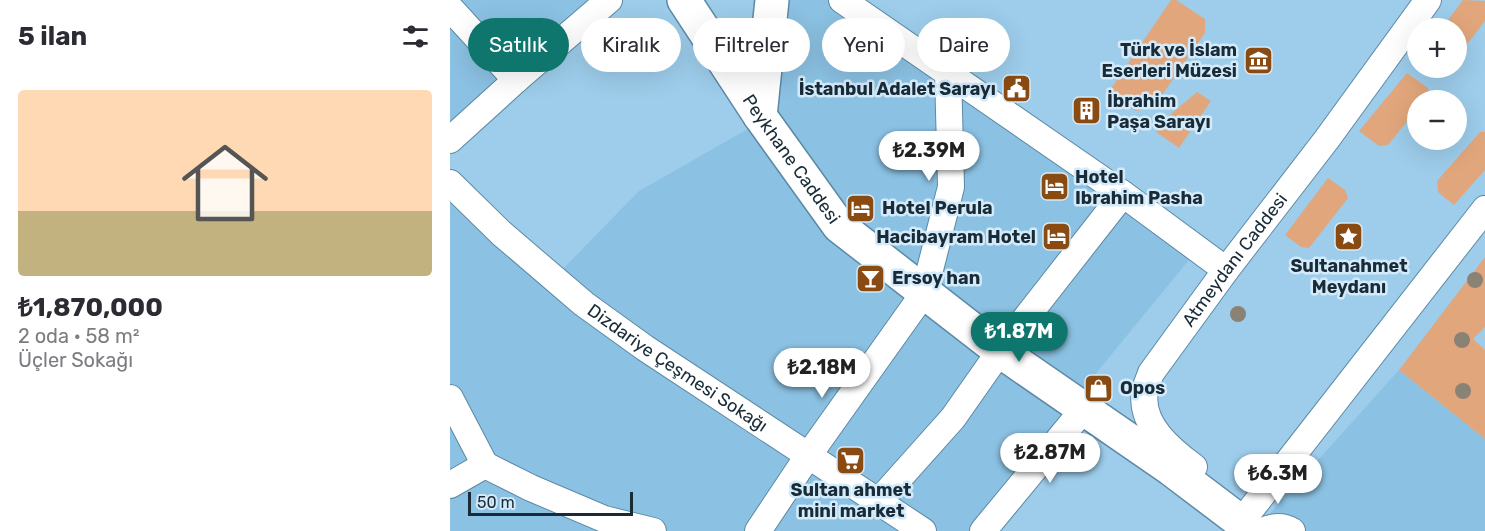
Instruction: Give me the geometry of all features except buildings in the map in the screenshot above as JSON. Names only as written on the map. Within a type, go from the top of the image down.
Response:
[{"type":"main road","name":"Peykhane Caddesi","points":[[684,0],[760,116],[838,226],[1000,351],[1250,523]]},
{"type":"main road","points":[[760,116],[771,0]]},
{"type":"street","points":[[450,140],[609,0]]},
{"type":"street","points":[[843,0],[1123,194],[1226,270]]},
{"type":"street","name":"Atmeydanı Caddesi","points":[[1250,523],[1168,447],[1150,422],[1145,407],[1145,392],[1151,373],[1428,0]]},
{"type":"street","points":[[450,8],[516,80]]},
{"type":"street","points":[[758,531],[808,456],[924,293],[951,187],[948,73]]},
{"type":"street","name":"Dizdariye Çeşmesi Sokağı","points":[[450,183],[501,233],[584,304],[645,348],[923,531]]},
{"type":"street","points":[[878,502],[953,418],[1000,351],[1123,194]]},
{"type":"street","points":[[1292,531],[1284,526],[1270,527],[1250,523],[1485,209]]},
{"type":"street","points":[[450,398],[485,465],[531,488],[604,519],[653,531]]},
{"type":"street","points":[[983,531],[1083,410]]},
{"type":"street","points":[[450,485],[485,465]]},
{"type":"shaded area","points":[[450,0],[616,0],[595,18],[581,18],[581,30],[569,40],[569,18],[468,18],[468,72],[532,72],[450,143]]},
{"type":"shaded area","points":[[782,0],[845,0],[871,18],[822,18],[822,72],[905,72],[905,42],[917,51],[917,72],[947,72],[1198,249],[1079,394],[842,220],[770,110],[774,72],[810,72],[810,18],[780,18]]},
{"type":"shaded area","points":[[1171,0],[1176,0],[1205,19],[1205,33],[1153,108],[1136,111],[1108,93]]},
{"type":"shaded area","points":[[1463,0],[1485,1],[1485,21],[1467,44],[1467,18],[1450,18]]},
{"type":"shaded area","points":[[1407,73],[1407,78],[1414,78],[1428,88],[1428,90],[1407,90],[1407,121],[1388,145],[1379,146],[1359,131]]},
{"type":"shaded area","points":[[1197,92],[1211,101],[1179,148],[1156,132],[1165,119]]},
{"type":"shaded area","points":[[753,126],[823,221],[1066,408],[972,531],[450,531],[450,169],[557,275],[639,191]]},
{"type":"shaded area","points":[[1480,132],[1485,132],[1485,170],[1454,205],[1438,192],[1437,181],[1464,150],[1467,150],[1467,147]]},
{"type":"shaded area","points":[[1328,178],[1345,190],[1348,198],[1309,248],[1301,247],[1285,235]]},
{"type":"shaded area","points":[[1485,257],[1485,327],[1473,339],[1485,350],[1485,439],[1399,370]]},
{"type":"shaded area","points":[[1399,370],[1485,439],[1485,531],[1257,531],[1256,529]]},
{"type":"place","name":"Türk ve İslam Eserleri Müzesi","points":[[1258,60]]},
{"type":"place","name":"İstanbul Adalet Sarayı","points":[[1017,89]]},
{"type":"place","name":"İbrahim Paşa Sarayı","points":[[1086,111]]},
{"type":"place","name":"Hotel Ibrahim Pasha","points":[[1054,187]]},
{"type":"place","name":"Hotel Perula","points":[[861,208]]},
{"type":"place","name":"Hacibayram Hotel","points":[[1057,237]]},
{"type":"place","name":"Sultanahmet Meydanı","points":[[1349,237]]},
{"type":"place","name":"Ersoy han","points":[[871,278]]},
{"type":"place","name":"Opos","points":[[1099,388]]},
{"type":"place","name":"Sultan ahmet mini market","points":[[851,461]]}]
